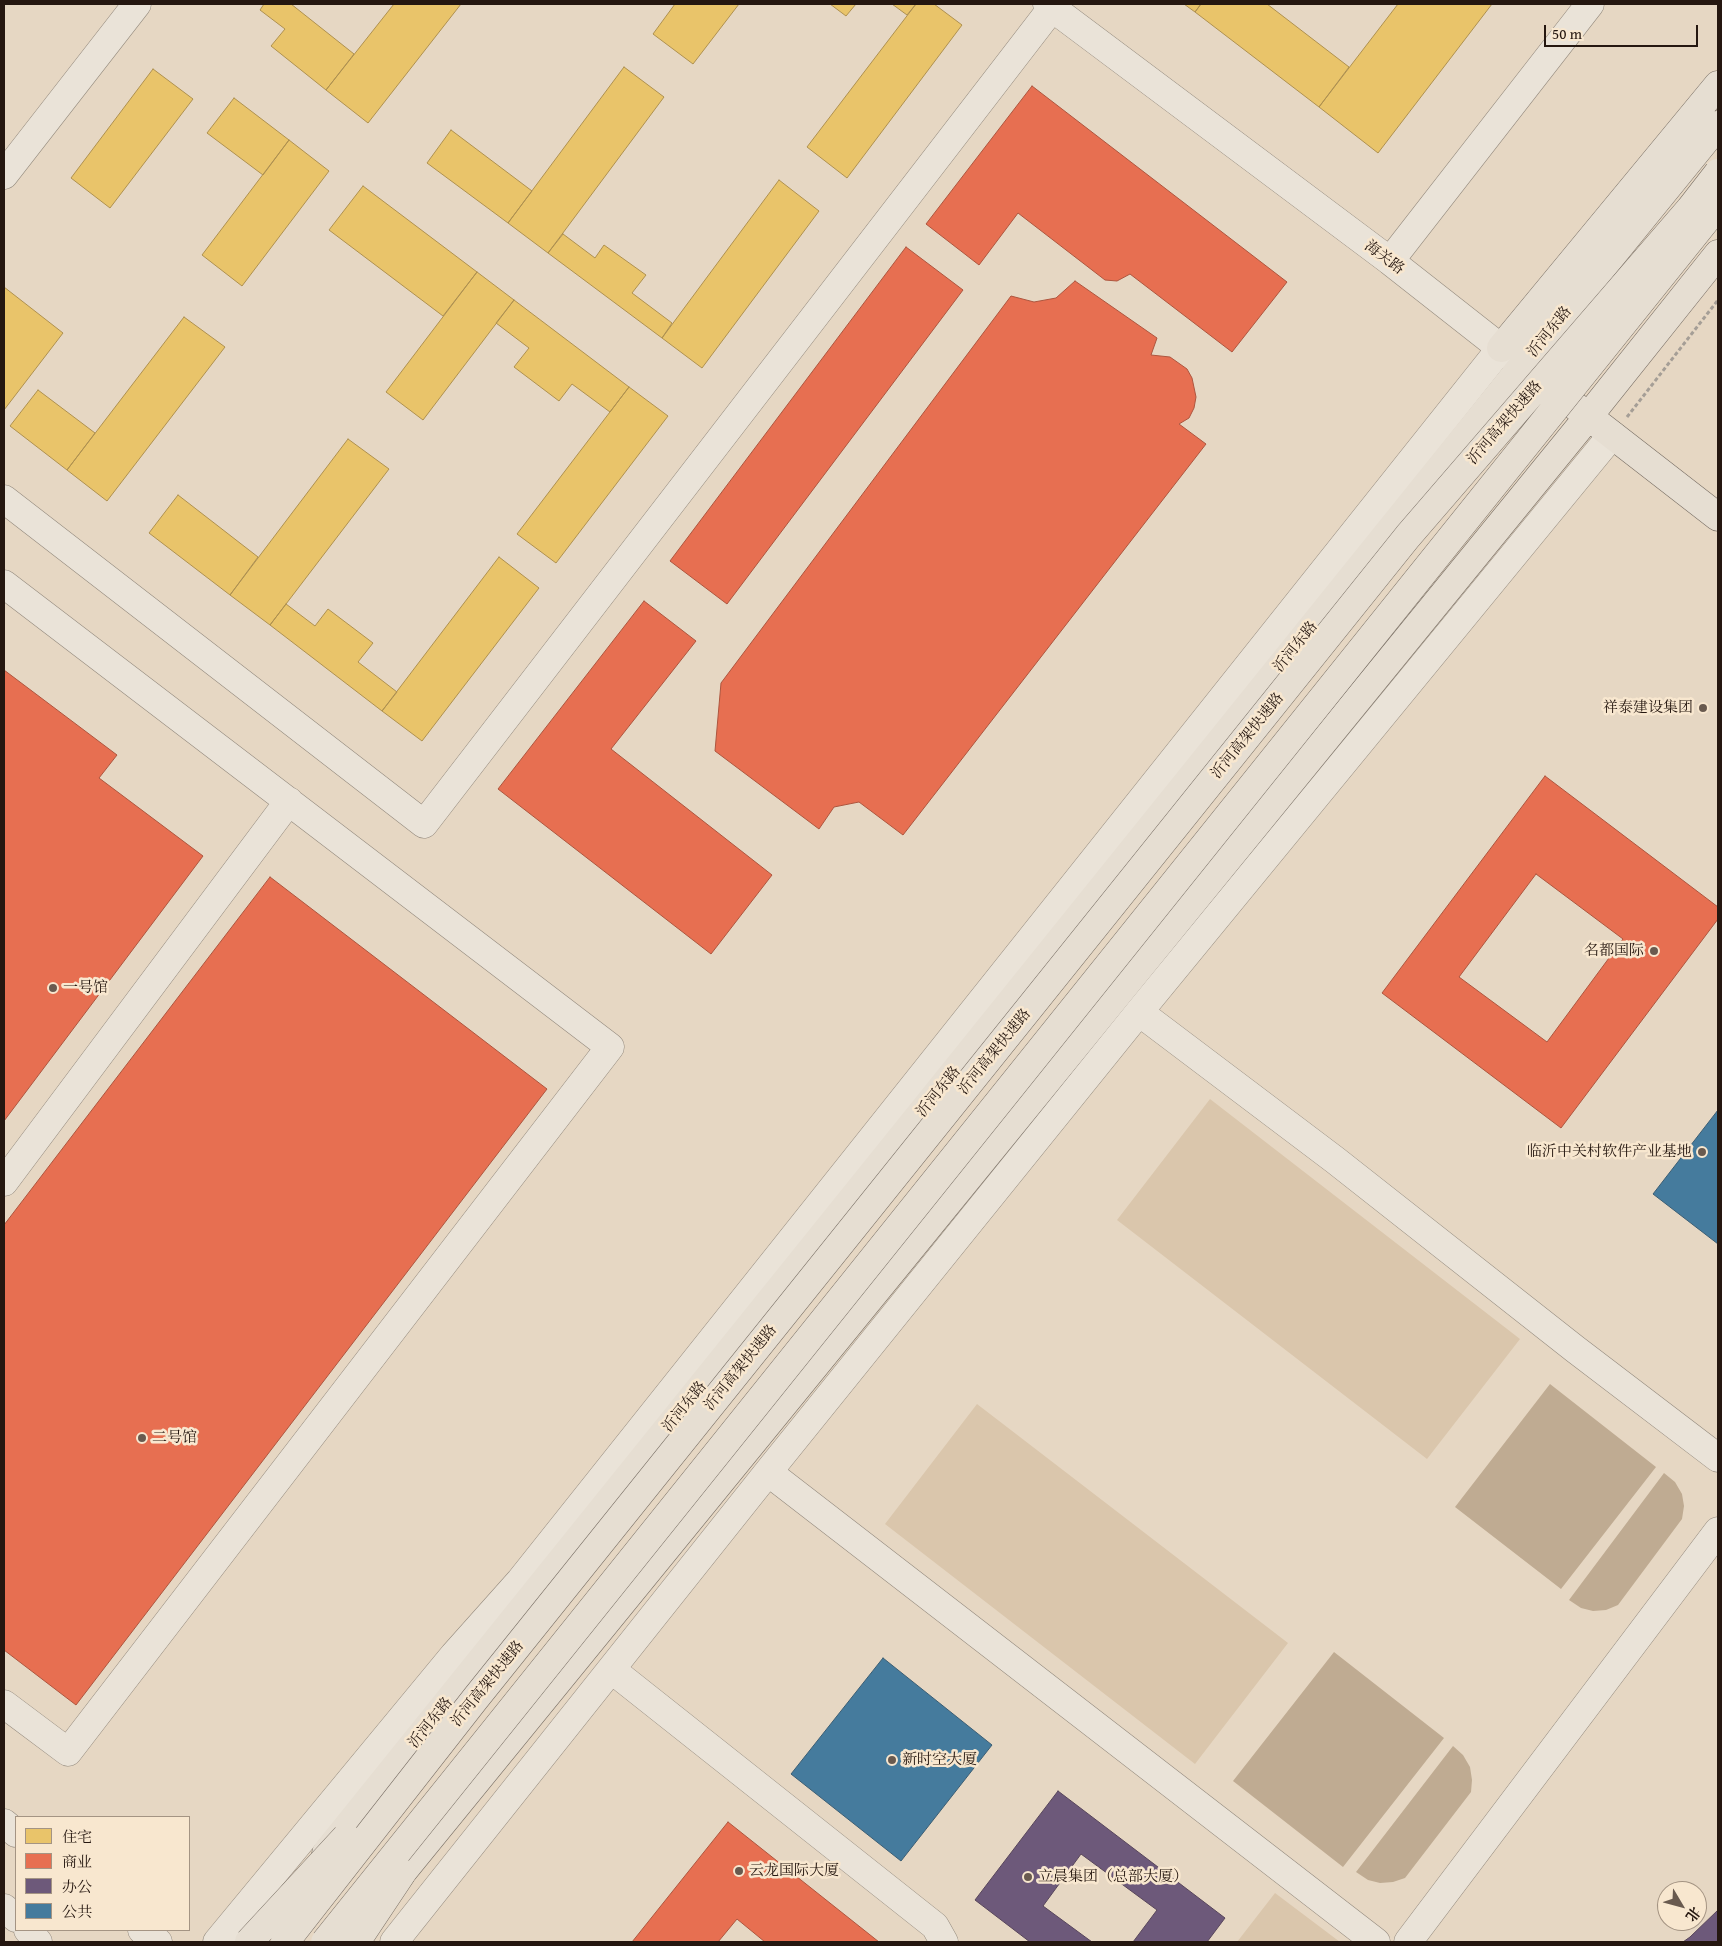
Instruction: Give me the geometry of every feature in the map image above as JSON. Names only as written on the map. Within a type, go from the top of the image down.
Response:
[{"type":"main road","points":[[1501,348],[1718,85]]},
{"type":"main road","name":"沂河东路","points":[[255,1942],[1718,126]]},
{"type":"main road","name":"沂河高架快速路","points":[[285,1942],[475,1699],[1408,536],[1684,216],[1718,173]]},
{"type":"main road","name":"沂河高架快速路","points":[[325,1942],[1718,205]]},
{"type":"main road","points":[[345,1942],[1588,417],[1718,254]]},
{"type":"main road","name":"海关路","points":[[1523,366],[1718,517]]},
{"type":"main road","points":[[555,1537],[606,1505]]},
{"type":"main road","points":[[249,1942],[475,1699]]},
{"type":"main road","points":[[356,1942],[500,1724]]},
{"type":"street","points":[[4,176],[137,4]]},
{"type":"street","points":[[1390,261],[1590,4]]},
{"type":"street","points":[[4,498],[424,824],[1049,6]]},
{"type":"street","name":"海关路","points":[[1049,6],[1390,261],[1523,366]]},
{"type":"street","points":[[217,1942],[454,1654],[520,1581],[1501,348]]},
{"type":"street","points":[[394,1942],[538,1759],[612,1670],[768,1472],[1139,1012],[1612,435]]},
{"type":"street","points":[[4,584],[610,1048],[68,1752],[4,1704]]},
{"type":"street","points":[[4,1182],[289,801]]},
{"type":"street","points":[[1139,1012],[1334,1160],[1575,1349],[1718,1458]]},
{"type":"street","points":[[768,1472],[1376,1942]]},
{"type":"street","points":[[1408,1942],[1718,1531]]},
{"type":"street","points":[[612,1670],[935,1926],[944,1942]]},
{"type":"street","points":[[4,1823],[15,1832]]},
{"type":"street","points":[[4,1908],[15,1917]]},
{"type":"street","points":[[29,1931],[38,1942]]},
{"type":"street","points":[[143,1931],[158,1942]]},
{"type":"path","points":[[1612,435],[1718,300]]},
{"type":"shaded area","points":[[1210,1099],[1520,1339],[1427,1459],[1117,1220]]},
{"type":"shaded area","points":[[1550,1384],[1656,1467],[1561,1589],[1455,1507]]},
{"type":"shaded area","points":[[977,1404],[1288,1643],[1195,1764],[885,1524]]},
{"type":"shaded area","points":[[1664,1473],[1675,1482],[1682,1494],[1684,1506],[1682,1519],[1618,1605],[1606,1610],[1593,1611],[1581,1608],[1569,1600]]},
{"type":"shaded area","points":[[1334,1652],[1444,1738],[1343,1867],[1233,1781]]},
{"type":"shaded area","points":[[1453,1746],[1463,1755],[1470,1767],[1471,1792],[1405,1878],[1393,1882],[1380,1883],[1368,1880],[1356,1872]]},
{"type":"shaded area","points":[[1275,1893],[1340,1942],[1237,1942]]},
{"type":"building: 住宅","points":[[264,4],[291,4],[354,54],[326,90],[271,46],[285,29],[260,10]]},
{"type":"building: 住宅","points":[[394,4],[461,4],[368,123],[326,90]]},
{"type":"building: 住宅","points":[[675,4],[739,4],[693,64],[653,34]]},
{"type":"building: 住宅","points":[[830,4],[856,4],[846,16]]},
{"type":"building: 住宅","points":[[892,4],[916,4],[907,15]]},
{"type":"building: 住宅","points":[[916,4],[934,4],[962,25],[847,178],[807,147]]},
{"type":"building: 住宅","points":[[1184,4],[1201,4],[1195,12]]},
{"type":"building: 住宅","points":[[1201,4],[1267,4],[1349,67],[1319,107],[1195,12]]},
{"type":"building: 住宅","points":[[1398,4],[1492,4],[1378,153],[1319,107]]},
{"type":"building: 住宅","points":[[624,67],[664,97],[548,253],[508,223]]},
{"type":"building: 住宅","points":[[153,69],[193,99],[110,208],[71,178]]},
{"type":"building: 住宅","points":[[234,98],[289,140],[263,175],[207,133]]},
{"type":"building: 住宅","points":[[451,130],[532,191],[508,223],[427,163]]},
{"type":"building: 住宅","points":[[289,140],[329,171],[242,286],[202,255]]},
{"type":"building: 住宅","points":[[779,180],[819,211],[702,368],[662,338]]},
{"type":"building: 住宅","points":[[363,186],[477,272],[443,316],[329,230]]},
{"type":"building: 住宅","points":[[563,234],[595,258],[604,245],[646,275],[632,293],[672,323],[662,338],[548,253]]},
{"type":"building: 住宅","points":[[477,272],[514,300],[423,420],[386,392]]},
{"type":"building: 住宅","points":[[4,287],[63,333],[4,410]]},
{"type":"building: 住宅","points":[[514,300],[629,387],[610,412],[572,384],[559,401],[514,367],[529,348],[496,323]]},
{"type":"building: 住宅","points":[[184,317],[225,347],[107,501],[67,470]]},
{"type":"building: 住宅","points":[[629,387],[668,416],[556,563],[517,534]]},
{"type":"building: 住宅","points":[[38,390],[95,433],[67,470],[10,426]]},
{"type":"building: 住宅","points":[[348,439],[389,469],[270,625],[230,595]]},
{"type":"building: 住宅","points":[[178,495],[258,557],[230,595],[149,533]]},
{"type":"building: 住宅","points":[[499,557],[539,588],[422,741],[382,711]]},
{"type":"building: 住宅","points":[[286,604],[315,626],[328,609],[373,643],[358,662],[397,692],[382,711],[270,625]]},
{"type":"building: 商业","points":[[1032,86],[1287,282],[1232,352],[1130,274],[1117,281],[1105,280],[1018,213],[979,265],[926,224]]},
{"type":"building: 商业","points":[[906,247],[963,290],[727,604],[670,561]]},
{"type":"building: 商业","points":[[1075,281],[1157,338],[1151,355],[1170,357],[1187,369],[1192,378],[1196,397],[1194,408],[1189,418],[1179,424],[1206,444],[903,835],[859,802],[834,807],[819,829],[715,751],[721,683],[1011,296],[1034,302],[1056,298]]},
{"type":"building: 商业","points":[[644,601],[696,641],[611,749],[772,875],[711,954],[498,789]]},
{"type":"building: 商业","name":"一号馆","points":[[4,670],[117,755],[99,778],[203,856],[4,1121]]},
{"type":"building: 商业","name":"名都国际","points":[[1545,776],[1718,907],[1718,919],[1561,1128],[1382,993]],"holes":[[[1536,874],[1623,939],[1547,1042],[1459,977]]]},
{"type":"building: 商业","name":"二号馆","points":[[270,877],[547,1089],[76,1705],[4,1650],[4,1225]]},
{"type":"building: 商业","name":"云龙国际大厦","points":[[728,1822],[879,1942],[765,1942],[737,1919],[718,1942],[632,1942]]},
{"type":"building: 办公","name":"立晨集团（总部大厦）","points":[[1058,1791],[1225,1918],[1207,1942],[1133,1942],[1157,1910],[1081,1854],[1043,1906],[1092,1942],[1030,1942],[975,1900]]},
{"type":"building: 办公","points":[[1718,1910],[1718,1942],[1683,1942],[1696,1931],[1707,1931],[1707,1921]]},
{"type":"building: 公共","name":"临沂中关村软件产业基地","points":[[1718,1110],[1718,1244],[1653,1194]]},
{"type":"building: 公共","name":"新时空大厦","points":[[883,1658],[992,1745],[901,1861],[791,1774]]},
{"type":"place","name":"祥泰建设集团","points":[[1703,708]]},
{"type":"place","name":"名都国际","points":[[1654,951]]},
{"type":"place","name":"一号馆","points":[[53,988]]},
{"type":"place","name":"临沂中关村软件产业基地","points":[[1702,1152]]},
{"type":"place","name":"二号馆","points":[[142,1438]]},
{"type":"place","name":"新时空大厦","points":[[892,1760]]},
{"type":"place","name":"云龙国际大厦","points":[[739,1871]]},
{"type":"place","name":"立晨集团（总部大厦）","points":[[1028,1877]]}]
